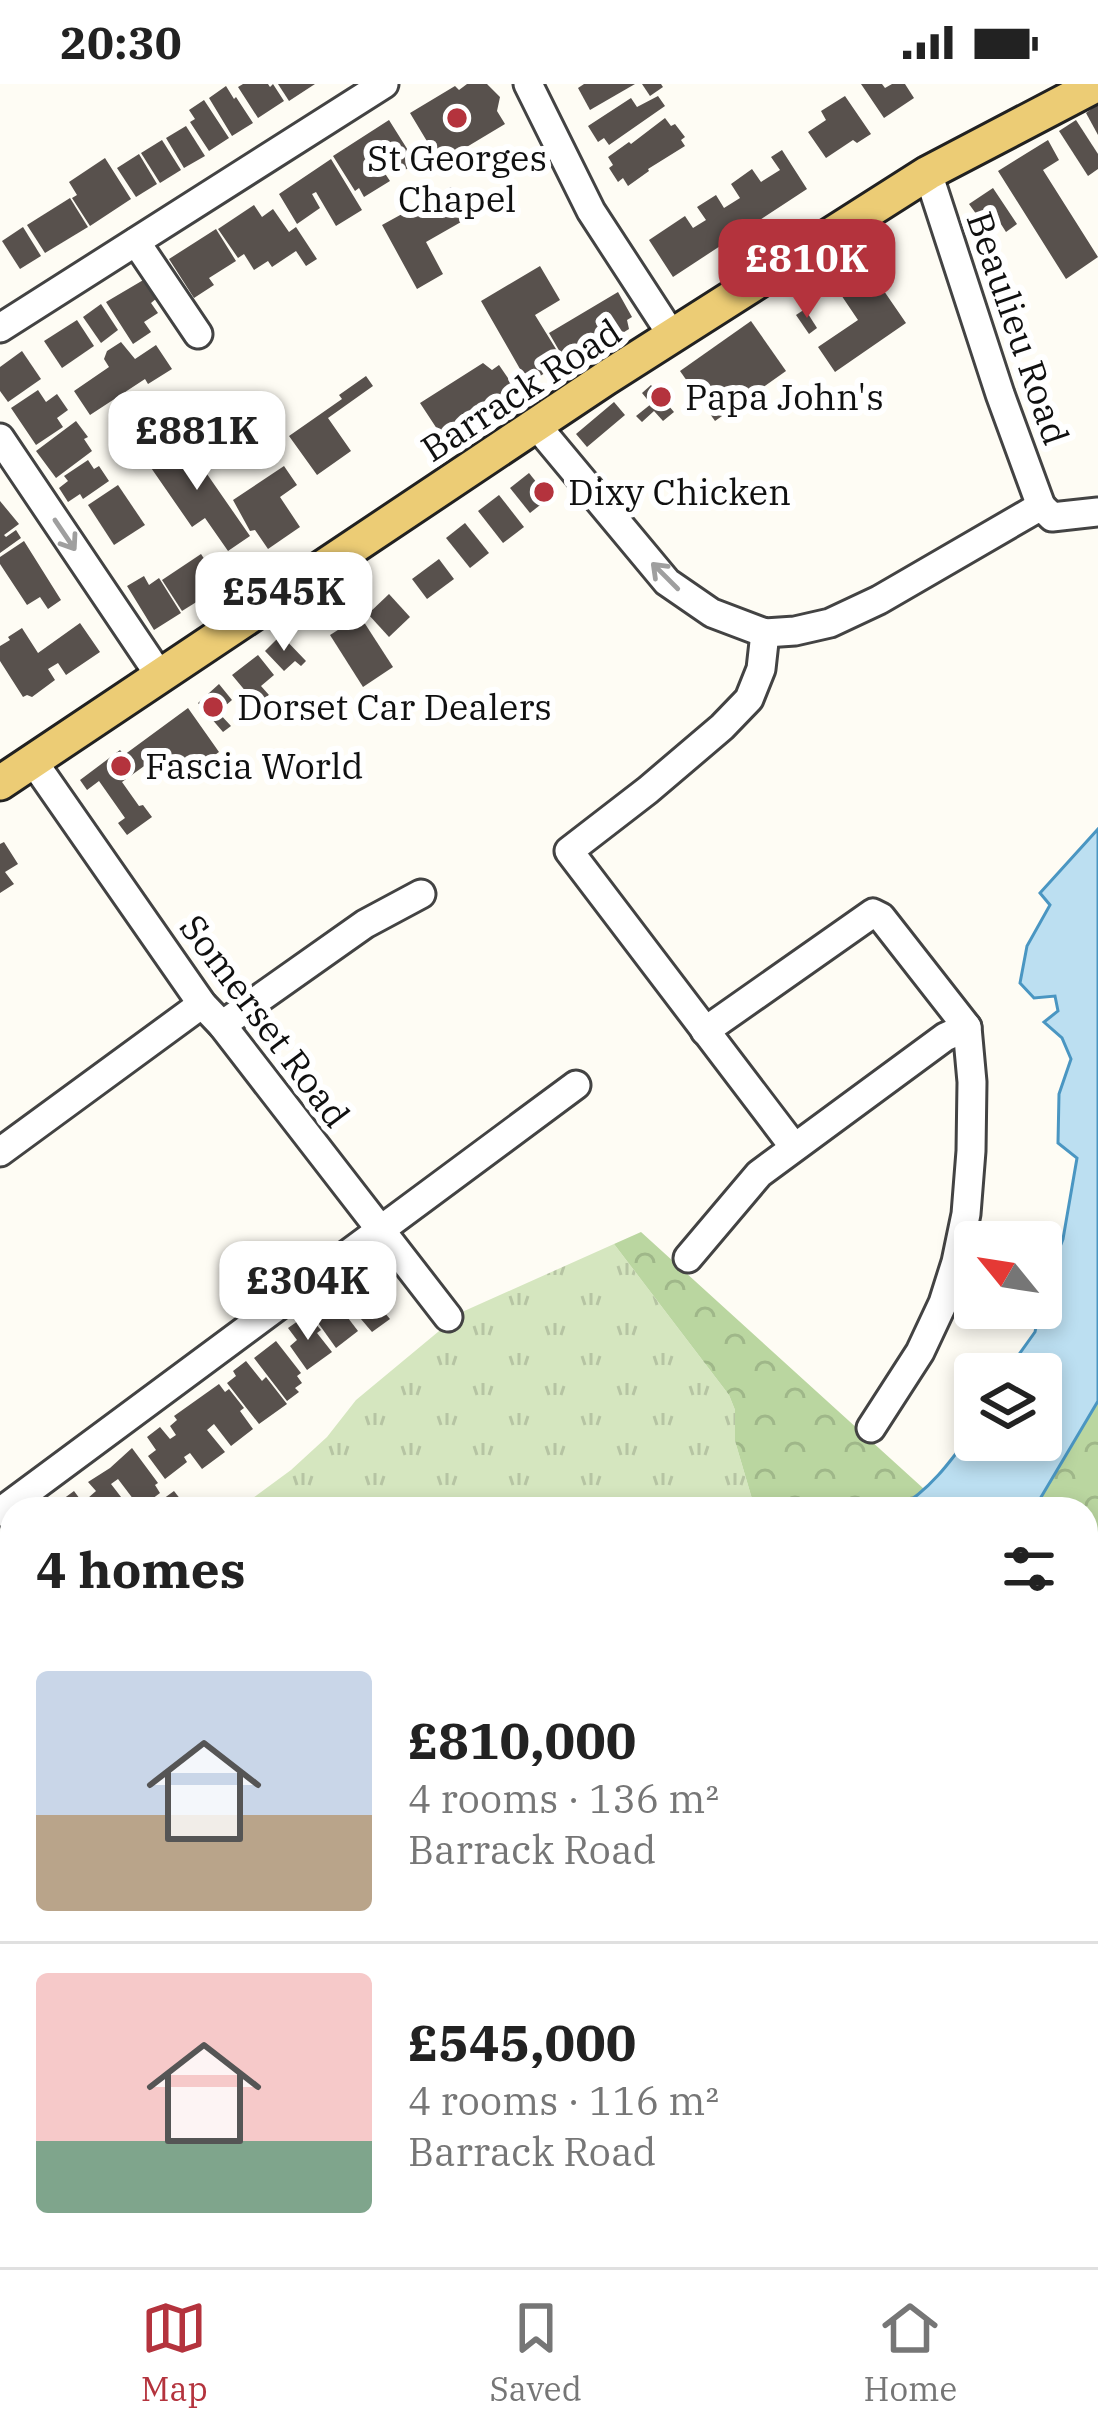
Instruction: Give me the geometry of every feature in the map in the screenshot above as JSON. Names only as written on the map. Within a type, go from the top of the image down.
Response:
[{"type":"main road","name":"Barrack Road","points":[[0,782],[606,378],[928,172],[1098,84]]},
{"type":"street","points":[[0,327],[384,84]]},
{"type":"street","points":[[528,84],[591,211],[674,337]]},
{"type":"street","name":"Beaulieu Road","points":[[928,172],[1041,506]]},
{"type":"street","points":[[136,242],[197,334]]},
{"type":"street","points":[[537,426],[668,582],[712,613],[765,633],[830,623],[897,590],[1041,506],[1052,518],[1098,512]]},
{"type":"street","points":[[0,438],[160,676]]},
{"type":"street","points":[[765,633],[749,699],[693,752],[568,851],[794,1147]]},
{"type":"street","name":"Somerset Road","points":[[33,761],[202,1004],[448,1317]]},
{"type":"street","points":[[222,1024],[365,924],[421,894]]},
{"type":"street","points":[[705,1031],[873,913],[881,917],[967,1027],[971,1151],[956,1262],[920,1352],[871,1428]]},
{"type":"street","points":[[0,1152],[202,1004]]},
{"type":"street","points":[[688,1258],[759,1174],[945,1036],[967,1027]]},
{"type":"street","points":[[20,1497],[576,1085]]},
{"type":"green space","points":[[641,1232],[924,1489],[913,1497],[751,1497],[735,1441],[735,1410],[729,1395],[614,1244]]},
{"type":"green space","points":[[614,1244],[729,1395],[735,1410],[735,1441],[751,1497],[254,1497],[327,1437],[356,1400],[462,1312]]},
{"type":"green space","points":[[1098,1401],[1098,1497],[1041,1497]]},
{"type":"green space","points":[[1098,1401],[1098,1497],[1041,1497]]},
{"type":"water","points":[[1098,829],[1098,1401],[1041,1497],[914,1497],[954,1457],[954,1461],[1062,1461],[1062,1353],[1020,1353],[1036,1329],[1062,1329],[1062,1242],[1077,1158],[1058,1143],[1059,1094],[1071,1059],[1062,1038],[1044,1022],[1058,1011],[1055,996],[1034,998],[1020,983],[1027,946],[1050,905],[1040,893]]},
{"type":"building","points":[[273,84],[284,101],[258,118],[238,87]]},
{"type":"building","points":[[278,84],[315,84],[289,101]]},
{"type":"building","name":"St Georges Chapel","points":[[467,84],[487,84],[500,97],[497,111],[505,124],[440,163],[410,113],[455,86],[459,90]]},
{"type":"building","points":[[635,84],[590,110],[578,88]]},
{"type":"building","points":[[642,84],[661,84],[663,87],[650,96]]},
{"type":"building","points":[[861,84],[885,88],[905,84],[914,98],[884,118]]},
{"type":"building","points":[[226,86],[253,123],[232,136],[209,98]]},
{"type":"building","points":[[658,96],[665,106],[609,145],[604,138],[598,142],[588,126],[631,98],[637,107]]},
{"type":"building","points":[[845,96],[871,134],[826,158],[808,132],[826,120],[821,111]]},
{"type":"building","points":[[204,100],[229,138],[209,151],[190,122],[195,119],[189,110]]},
{"type":"building","points":[[1098,104],[1098,135],[1086,113]]},
{"type":"building","points":[[665,118],[685,137],[681,140],[685,146],[628,186],[623,178],[618,182],[608,157]]},
{"type":"building","points":[[389,120],[416,163],[402,172],[397,164],[384,172],[390,181],[364,197],[333,156]]},
{"type":"building","points":[[1076,120],[1098,154],[1098,169],[1088,176],[1059,131]]},
{"type":"building","points":[[186,126],[205,156],[184,168],[166,138]]},
{"type":"building","points":[[162,140],[181,170],[160,183],[141,153]]},
{"type":"building","points":[[1048,140],[1059,160],[1043,170],[1098,257],[1066,279],[998,171]]},
{"type":"building","points":[[782,150],[807,189],[673,277],[649,240],[685,216],[693,228],[706,220],[697,207],[716,195],[724,208],[740,198],[731,184],[752,169],[761,182],[780,170],[771,157]]},
{"type":"building","points":[[139,154],[157,184],[136,197],[117,168]]},
{"type":"building","points":[[105,158],[131,199],[90,226],[72,198],[77,195],[69,182]]},
{"type":"building","points":[[331,159],[362,210],[336,226],[316,192],[312,194],[320,208],[297,224],[279,194]]},
{"type":"building","points":[[451,187],[468,218],[426,242],[443,274],[417,289],[382,225]]},
{"type":"building","points":[[993,188],[1017,224],[1006,232],[999,221],[987,229],[969,204]]},
{"type":"building","points":[[70,198],[88,227],[45,253],[27,225]]},
{"type":"building","points":[[254,205],[262,217],[273,209],[289,232],[296,227],[317,259],[306,266],[296,251],[272,267],[268,261],[254,270],[244,254],[238,258],[218,229]]},
{"type":"building","points":[[23,227],[41,256],[20,269],[2,241]]},
{"type":"building","points":[[216,229],[236,261],[209,278],[214,285],[194,298],[169,259]]},
{"type":"building","points":[[864,262],[906,323],[835,372],[818,347],[858,320],[833,283]]},
{"type":"building","points":[[540,266],[560,300],[535,315],[564,362],[528,383],[481,301]]},
{"type":"building","points":[[145,279],[157,298],[151,303],[158,313],[144,322],[151,332],[133,344],[106,302]]},
{"type":"building","points":[[618,292],[632,317],[627,320],[629,329],[603,345],[602,337],[564,359],[549,333]]},
{"type":"building","points":[[101,304],[118,330],[101,343],[83,317]]},
{"type":"building","points":[[805,309],[817,328],[809,334],[796,315]]},
{"type":"building","points":[[77,320],[94,346],[62,368],[44,341]]},
{"type":"building","points":[[751,321],[786,371],[715,421],[680,371]]},
{"type":"building","points":[[121,342],[135,359],[156,345],[172,369],[148,384],[145,379],[90,415],[74,391],[109,367],[104,359],[107,351]]},
{"type":"building","points":[[22,351],[41,379],[8,402],[0,391],[0,367]]},
{"type":"building","points":[[483,363],[492,370],[499,365],[519,394],[443,438],[420,403]]},
{"type":"building","points":[[366,376],[373,386],[328,418],[351,451],[317,475],[289,436]]},
{"type":"building","points":[[651,385],[674,412],[663,421],[654,411],[642,422],[636,416],[651,404],[642,393]]},
{"type":"building","points":[[38,390],[46,402],[57,394],[68,410],[57,418],[63,427],[36,445],[11,408]]},
{"type":"building","points":[[614,402],[625,415],[587,447],[576,434]]},
{"type":"building","points":[[76,421],[92,451],[56,478],[36,451]]},
{"type":"building","points":[[182,438],[250,536],[228,551],[205,518],[192,527],[147,462]]},
{"type":"building","points":[[88,460],[109,481],[83,499],[80,494],[68,502],[59,488],[68,481],[64,476]]},
{"type":"building","points":[[284,466],[297,485],[280,497],[300,527],[268,549],[255,530],[250,531],[233,500]]},
{"type":"building","points":[[529,473],[549,498],[530,513],[510,488]]},
{"type":"building","points":[[118,485],[145,525],[114,545],[88,505]]},
{"type":"building","points":[[499,495],[524,527],[503,543],[478,511]]},
{"type":"building","points":[[0,501],[19,524],[4,535],[16,530],[21,538],[0,553]]},
{"type":"building","points":[[465,523],[489,553],[470,568],[446,538]]},
{"type":"building","points":[[24,541],[61,600],[48,609],[40,597],[27,605],[0,564],[0,557]]},
{"type":"building","points":[[201,554],[222,586],[182,611],[162,580]]},
{"type":"building","points":[[439,559],[454,579],[427,599],[412,579]]},
{"type":"building","points":[[144,576],[149,585],[159,578],[181,613],[154,630],[127,586]]},
{"type":"building","points":[[389,594],[410,617],[389,637],[368,614]]},
{"type":"building","points":[[360,616],[393,667],[363,687],[330,635]]},
{"type":"building","points":[[80,623],[100,652],[66,675],[58,663],[48,669],[55,680],[32,697],[23,697],[0,661],[0,646],[22,628],[38,653]]},
{"type":"building","points":[[281,635],[306,661],[301,666],[295,661],[284,671],[265,651]]},
{"type":"building","points":[[258,655],[274,675],[261,686],[269,695],[257,705],[232,675]]},
{"type":"building","name":"Dorset Car Dealers","points":[[219,684],[232,700],[218,712],[231,726],[223,732],[198,703]]},
{"type":"building","points":[[188,708],[219,752],[180,780],[168,764],[154,774],[147,764],[122,782],[152,817],[127,835],[118,823],[125,818],[99,781],[87,790],[80,780],[120,750],[124,755]]},
{"type":"building","points":[[4,842],[18,864],[5,872],[14,884],[0,893],[0,844]]},
{"type":"building","points":[[361,1274],[388,1309],[384,1312],[390,1319],[372,1332],[338,1292]]},
{"type":"building","points":[[332,1297],[358,1331],[336,1348],[311,1313]]},
{"type":"building","points":[[305,1316],[321,1330],[317,1333],[332,1352],[307,1370],[290,1346],[297,1340],[288,1328]]},
{"type":"building","points":[[276,1341],[301,1373],[297,1376],[302,1383],[295,1388],[299,1392],[287,1401],[254,1358]]},
{"type":"building","points":[[246,1361],[287,1404],[259,1424],[227,1383]]},
{"type":"building","points":[[219,1384],[244,1408],[240,1411],[253,1429],[231,1446],[214,1424],[207,1430],[225,1452],[202,1469],[190,1453],[184,1457],[187,1462],[165,1479],[148,1456],[156,1450],[147,1437],[160,1427],[170,1439],[176,1435],[170,1426],[177,1420],[174,1416]]},
{"type":"building","points":[[132,1448],[160,1493],[132,1497],[118,1479],[111,1484],[121,1497],[89,1497],[96,1491],[88,1482]]},
{"type":"place","name":"St Georges Chapel","points":[[457,118]]},
{"type":"place","name":"Papa John's","points":[[661,397]]},
{"type":"place","name":"Dixy Chicken","points":[[544,492]]},
{"type":"place","name":"Dorset Car Dealers","points":[[213,707]]},
{"type":"place","name":"Fascia World","points":[[121,766]]}]
